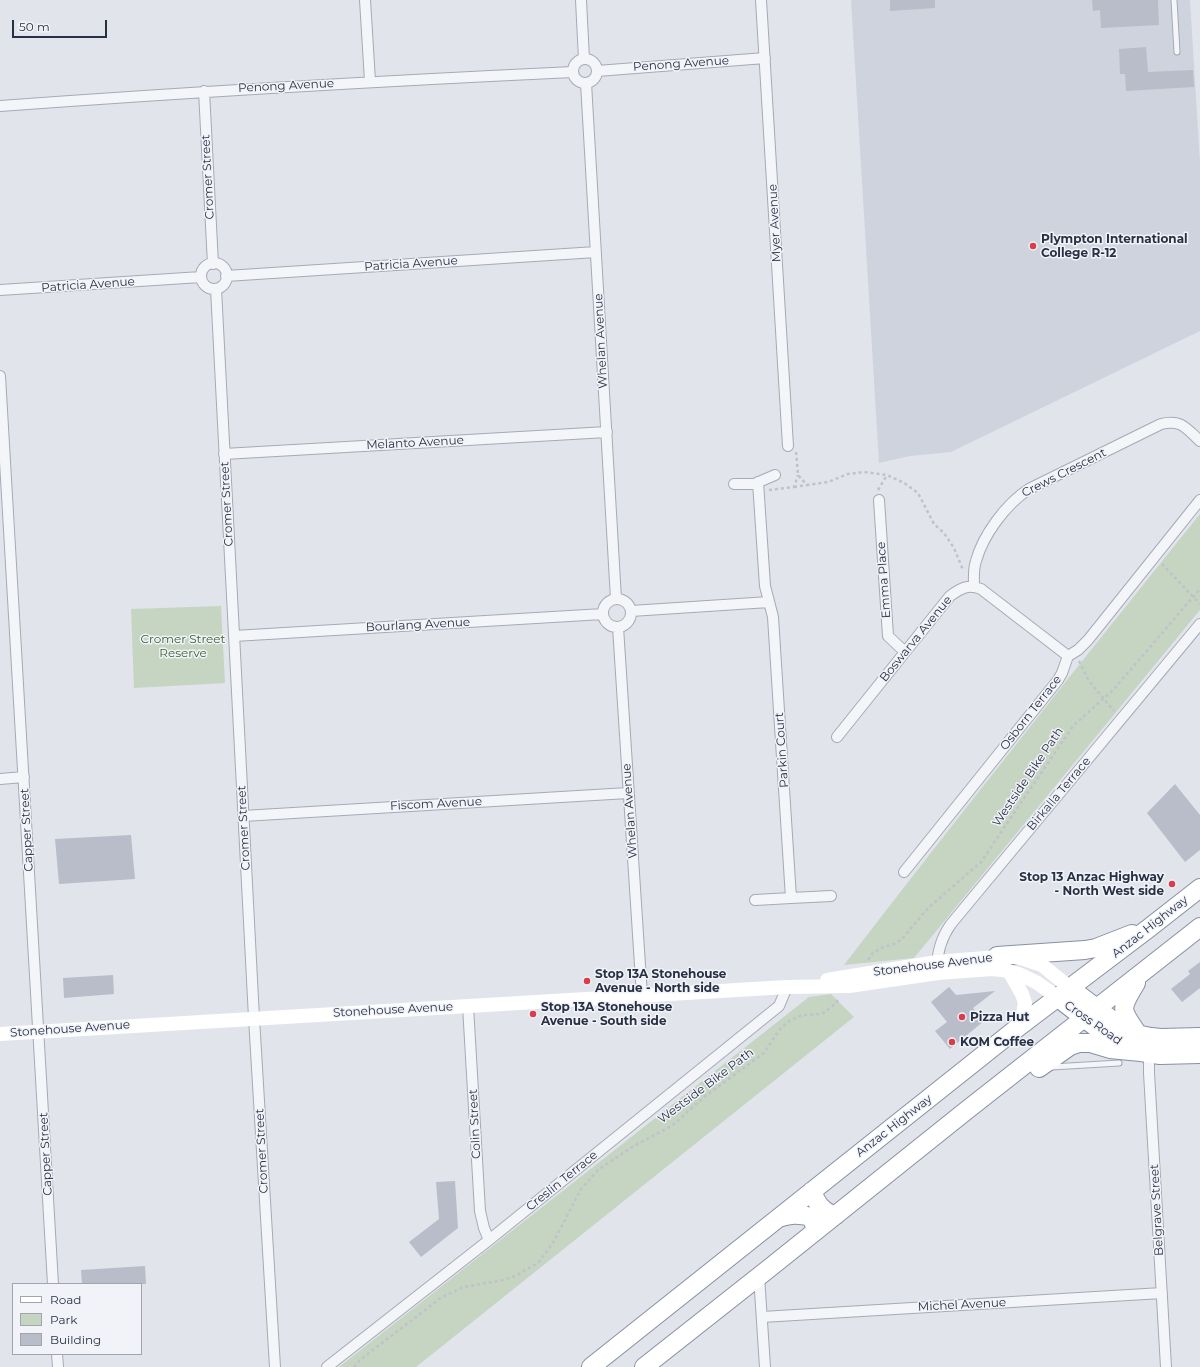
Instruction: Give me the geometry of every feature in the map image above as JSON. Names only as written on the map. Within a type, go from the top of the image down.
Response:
[{"type":"highway","name":"Anzac Highway","points":[[591,1367],[1021,1025],[1150,928],[1200,888]]},
{"type":"highway","points":[[997,956],[1096,948],[1150,928]]},
{"type":"highway","points":[[644,1367],[967,1110],[1200,928]]},
{"type":"highway","points":[[967,1110],[996,1102],[1040,1067],[1070,1046],[1079,1043],[1090,1043],[1110,1049],[1143,1047],[1126,1017],[1124,1008],[1127,997],[1140,975]]},
{"type":"highway","name":"Cross Road","points":[[1064,993],[1091,1013],[1124,1028],[1131,1033],[1143,1047],[1171,1055],[1200,1054]]},
{"type":"highway","name":"Cross Road","points":[[1143,1047],[1161,1038],[1200,1037]]},
{"type":"highway","points":[[812,1191],[820,1206],[826,1212],[835,1216]]},
{"type":"highway","points":[[776,1219],[792,1214],[801,1215],[810,1218],[816,1231]]},
{"type":"street","points":[[365,0],[370,82]]},
{"type":"street","points":[[581,0],[584,59]]},
{"type":"street","name":"Myer Avenue","points":[[761,0],[788,446]]},
{"type":"street","name":"Penong Avenue","points":[[597,71],[765,58]]},
{"type":"street","points":[[584,59],[593,62],[597,71],[593,80],[586,83],[578,81],[574,77],[573,72],[575,64],[579,60],[584,59]]},
{"type":"street","name":"Penong Avenue","points":[[0,106],[204,91],[573,72]]},
{"type":"street","name":"Whelan Avenue","points":[[586,83],[616,599]]},
{"type":"street","name":"Cromer Street","points":[[204,91],[213,264]]},
{"type":"street","name":"Patricia Avenue","points":[[226,276],[596,252]]},
{"type":"street","points":[[213,264],[222,267],[226,273],[223,284],[216,289],[203,284],[201,277],[204,268],[213,264]]},
{"type":"street","name":"Patricia Avenue","points":[[0,290],[201,277]]},
{"type":"street","name":"Cromer Street","points":[[216,289],[254,1018],[275,1367]]},
{"type":"street","name":"Capper Street","points":[[0,376],[4,493],[24,777],[53,1283]]},
{"type":"street","name":"Crews Crescent","points":[[974,586],[974,570],[976,561],[986,538],[1007,507],[1016,498],[1029,489],[1161,424],[1170,422],[1177,423],[1183,426],[1200,441]]},
{"type":"street","name":"Melanto Avenue","points":[[224,454],[607,432]]},
{"type":"street","points":[[734,484],[754,484],[759,487],[775,475]]},
{"type":"street","name":"Parkin Court","points":[[759,487],[765,586],[773,617],[791,898]]},
{"type":"street","name":"Emma Place","points":[[879,500],[888,636],[905,652]]},
{"type":"street","points":[[974,586],[981,589],[1068,656],[1078,650],[1088,640],[1200,500]]},
{"type":"street","name":"Boswarva Avenue","points":[[837,737],[950,596],[960,588],[974,586]]},
{"type":"street","points":[[616,599],[628,604],[631,611],[628,622],[618,627],[612,626],[608,623],[604,619],[603,614],[606,604],[611,600],[616,599]]},
{"type":"street","points":[[631,611],[769,602]]},
{"type":"street","name":"Bourlang Avenue","points":[[234,636],[603,614]]},
{"type":"street","name":"Birkalla Terrace","points":[[937,968],[941,942],[951,924],[1200,624]]},
{"type":"street","name":"Whelan Avenue","points":[[618,627],[642,996]]},
{"type":"street","name":"Osborn Terrace","points":[[904,872],[1058,680],[1068,656]]},
{"type":"street","points":[[0,779],[24,777]]},
{"type":"street","name":"Fiscom Avenue","points":[[243,816],[628,793]]},
{"type":"street","points":[[755,900],[831,896]]},
{"type":"street","name":"Stonehouse Avenue","points":[[0,1034],[787,987],[849,986],[997,956],[1016,957],[1042,965],[1064,993]]},
{"type":"street","name":"Stonehouse Avenue","points":[[937,968],[992,969],[1009,971],[1064,993]]},
{"type":"street","points":[[1009,971],[1022,994],[1025,1003],[1021,1025]]},
{"type":"street","name":"Creslin Terrace","points":[[327,1367],[489,1240],[779,1006],[787,987]]},
{"type":"street","name":"Colin Street","points":[[468,1006],[480,1211],[484,1228],[489,1240]]},
{"type":"street","name":"Belgrave Street","points":[[1143,1047],[1150,1073],[1166,1367]]},
{"type":"street","points":[[759,1276],[765,1367]]},
{"type":"street","name":"Michel Avenue","points":[[762,1317],[1162,1293]]},
{"type":"street","points":[[57,1355],[58,1367]]},
{"type":"lane","points":[[1174,0],[1177,52]]},
{"type":"lane","points":[[1040,1067],[1119,1063]]},
{"type":"path","points":[[794,487],[798,475]]},
{"type":"path","points":[[879,500],[878,488],[887,475]]},
{"type":"path","points":[[759,487],[794,487],[807,484]]},
{"type":"path","points":[[1155,556],[1200,604]]},
{"type":"path","name":"Westside Bike Path","points":[[864,965],[873,953],[902,939],[928,908],[981,862],[1073,726],[1113,690],[1200,589]]},
{"type":"path","points":[[1079,661],[1089,681],[1114,711]]},
{"type":"path","name":"Westside Bike Path","points":[[354,1367],[360,1360],[442,1297],[464,1287],[503,1280],[515,1276],[538,1263],[553,1243],[581,1189],[598,1170],[632,1146],[673,1125],[704,1097],[764,1053],[780,1029],[789,1020],[802,1015],[822,1014],[835,1004],[843,994]]},
{"type":"shaded area","name":"Plympton International College R-12","points":[[851,0],[1190,0],[1200,162],[1200,331],[951,452],[910,456],[879,463]]},
{"type":"green space","points":[[1200,514],[1200,610],[914,958],[844,965],[1021,738]]},
{"type":"green space","name":"Cromer Street Reserve","points":[[221,606],[225,683],[134,688],[131,609]]},
{"type":"green space","points":[[831,994],[854,1017],[416,1367],[339,1367],[809,997]]},
{"type":"building","points":[[890,0],[935,0],[935,8],[890,11]]},
{"type":"building","points":[[1092,0],[1158,0],[1159,25],[1101,28],[1100,10],[1093,11]]},
{"type":"building","points":[[1146,47],[1148,72],[1193,70],[1194,87],[1126,91],[1125,74],[1120,74],[1119,49]]},
{"type":"building","points":[[1175,784],[1200,815],[1200,850],[1185,862],[1147,813]]},
{"type":"building","points":[[131,835],[135,879],[59,884],[55,839]]},
{"type":"building","points":[[1200,962],[1200,988],[1182,1002],[1171,989],[1190,974],[1188,971]]},
{"type":"building","points":[[113,975],[114,994],[64,998],[63,978]]},
{"type":"building","points":[[949,987],[956,995],[995,991],[973,1008],[984,1021],[950,1049],[935,1031],[947,1022],[931,1002]]},
{"type":"building","points":[[455,1181],[458,1228],[421,1257],[409,1242],[439,1219],[436,1182]]},
{"type":"building","points":[[145,1266],[146,1284],[82,1283],[81,1270]]},
{"type":"place","name":"Plympton International College R-12","points":[[1033,246]]},
{"type":"place","name":"Stop 13 Anzac Highway - North West side","points":[[1172,884]]},
{"type":"place","name":"Stop 13A Stonehouse Avenue - North side","points":[[587,981]]},
{"type":"place","name":"Stop 13A Stonehouse Avenue - South side","points":[[533,1014]]},
{"type":"place","name":"Pizza Hut","points":[[962,1017]]},
{"type":"place","name":"KOM Coffee","points":[[952,1042]]}]
